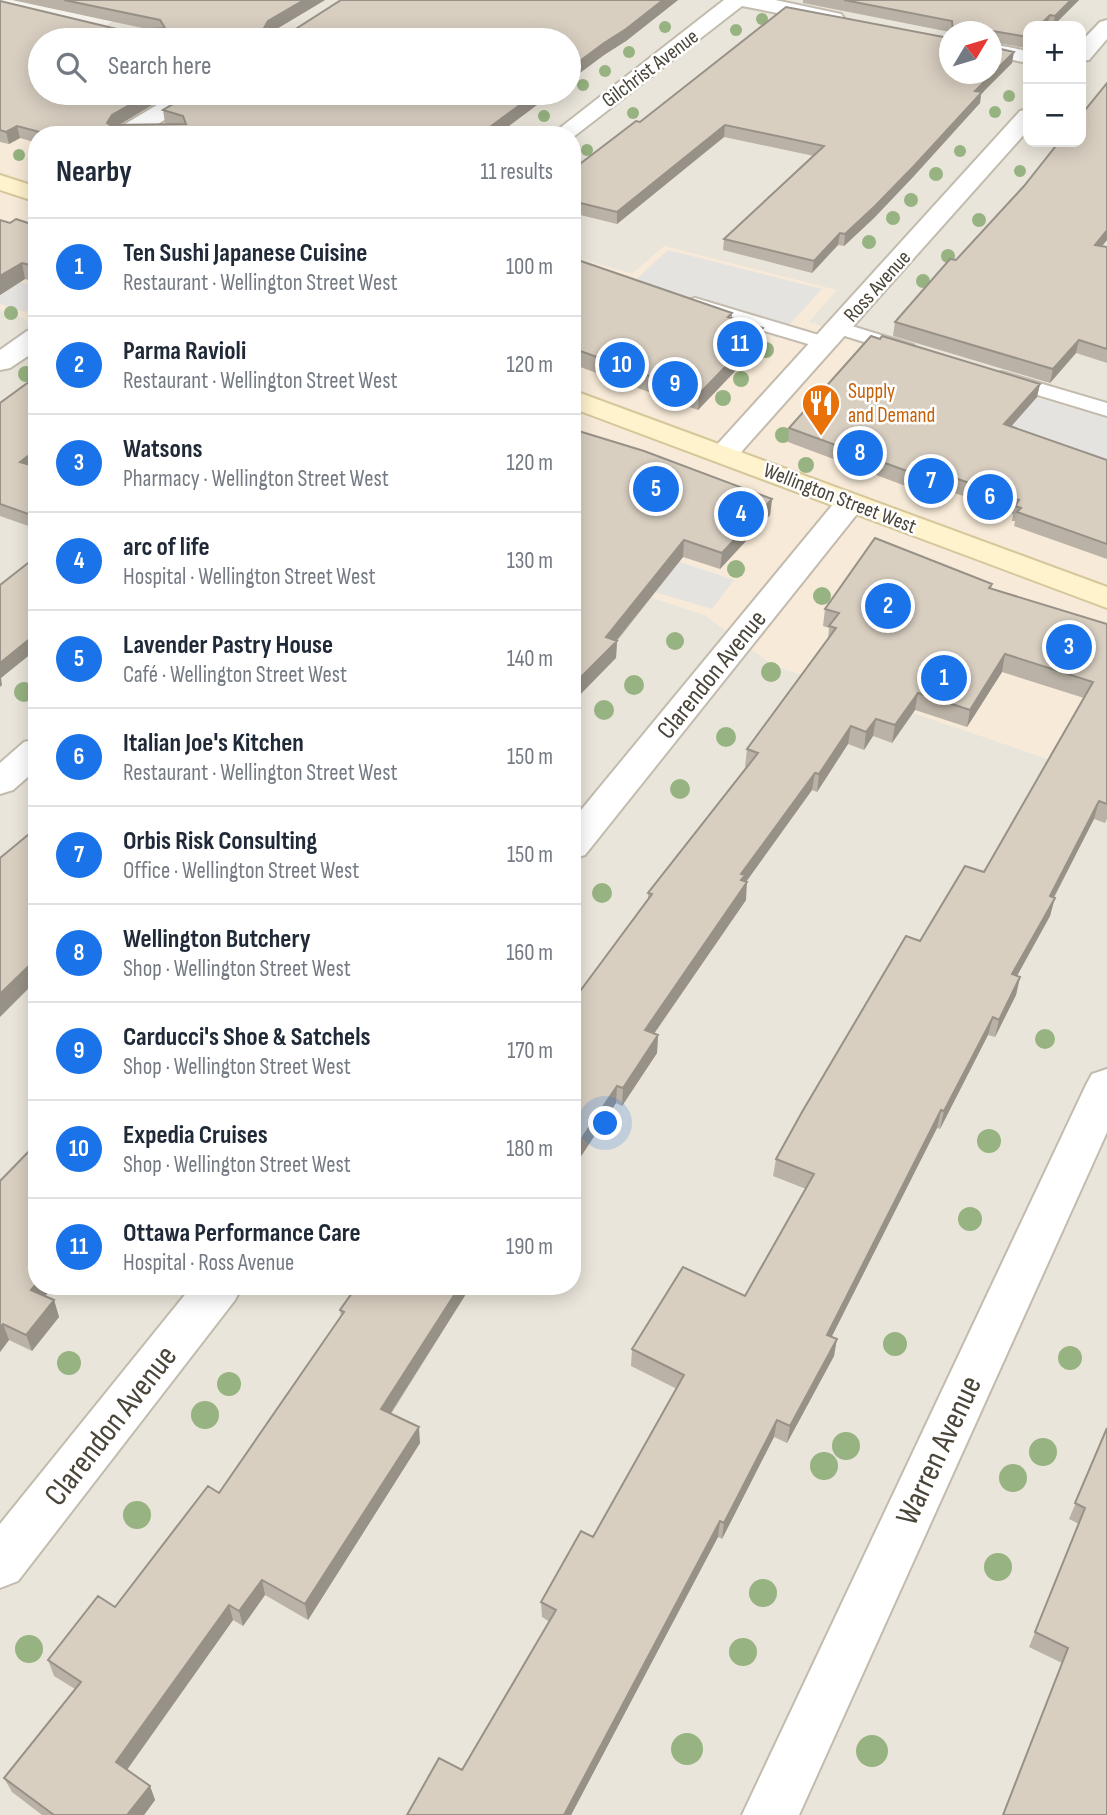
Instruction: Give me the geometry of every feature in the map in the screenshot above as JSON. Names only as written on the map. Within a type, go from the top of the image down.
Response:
[{"type":"main road","points":[[0,182],[28,189]]},
{"type":"main road","name":"Wellington Street West","points":[[581,401],[1107,598]]},
{"type":"street","name":"Gilchrist Avenue","points":[[574,126],[737,0]]},
{"type":"street","points":[[744,0],[853,22]]},
{"type":"street","points":[[1086,62],[1107,26]]},
{"type":"street","points":[[1002,52],[1023,56]]},
{"type":"street","points":[[147,126],[176,105]]},
{"type":"street","name":"Ross Avenue","points":[[724,454],[1023,122]]},
{"type":"street","points":[[0,362],[28,343]]},
{"type":"street","name":"Clarendon Avenue","points":[[581,835],[850,503]]},
{"type":"street","points":[[0,782],[28,758]]},
{"type":"street","name":"Warren Avenue","points":[[769,1815],[1107,1085]]},
{"type":"street","name":"Clarendon Avenue","points":[[0,1564],[212,1295]]},
{"type":"lane","points":[[682,300],[929,356]]},
{"type":"lane","points":[[980,371],[1107,410]]},
{"type":"shaded area","points":[[41,0],[1107,0],[1107,414],[808,322],[836,291],[632,274],[581,260],[581,126],[160,126],[91,105],[581,105],[581,28],[102,28],[115,20]]},
{"type":"shaded area","points":[[0,19],[35,28],[28,28],[28,105],[84,105],[160,126],[28,126],[28,323],[24,318],[0,309]]},
{"type":"shaded area","points":[[664,246],[837,290],[808,322],[1107,414],[1107,779],[773,665],[705,615],[581,574],[581,260],[632,274]]},
{"type":"shaded area","points":[[668,250],[822,289],[777,338],[628,287]]},
{"type":"shaded area","points":[[0,276],[28,284],[28,310],[25,312],[0,304]]},
{"type":"shaded area","points":[[0,309],[24,318],[28,323],[28,1295],[581,1295],[581,574],[705,615],[773,665],[1107,779],[1107,1815],[0,1815]]},
{"type":"shaded area","points":[[1020,392],[1107,418],[1107,468],[988,431]]},
{"type":"shaded area","points":[[638,548],[734,580],[712,609],[608,578]]},
{"type":"building","points":[[64,0],[304,0],[268,21],[264,28],[165,28],[160,20]]},
{"type":"building","points":[[341,0],[663,0],[581,60],[581,28],[297,28]]},
{"type":"building","points":[[844,0],[1071,0],[1055,16],[1050,15],[1044,21],[1023,21],[1023,36],[1002,33],[1002,21],[952,21]]},
{"type":"building","points":[[0,1],[112,28],[28,28],[28,105],[129,105],[112,115],[107,123],[110,125],[186,124],[183,116],[163,110],[172,105],[520,105],[491,126],[28,126],[28,129],[17,126],[6,132],[0,130]]},
{"type":"building","points":[[786,7],[939,36],[939,84],[982,84],[975,91],[982,92],[875,206],[845,234],[840,233],[814,261],[724,239],[824,146],[725,125],[617,212],[581,203],[581,163],[636,121],[640,122]]},
{"type":"building","points":[[1002,49],[1014,52],[1002,64]]},
{"type":"building","points":[[1107,83],[1107,230],[1095,245],[1107,247],[1107,349],[1079,340],[1053,369],[895,322],[950,259],[956,260],[1024,186],[1055,147],[1086,147],[1086,109]]},
{"type":"building","points":[[16,219],[28,223],[28,264],[22,263],[0,276],[0,220],[10,223]]},
{"type":"building","points":[[581,261],[732,313],[728,317],[763,328],[699,394],[581,351]]},
{"type":"building","points":[[871,336],[880,339],[882,336],[1040,384],[1004,424],[1107,460],[1107,544],[1017,512],[1021,508],[1015,506],[1019,500],[943,474],[937,482],[789,428]]},
{"type":"building","points":[[28,383],[28,456],[20,462],[28,464],[28,514],[0,504],[0,403]]},
{"type":"building","points":[[581,432],[644,451],[772,499],[722,553],[684,540],[606,637],[617,641],[581,677]]},
{"type":"building","points":[[875,538],[992,584],[989,588],[1107,624],[1107,804],[1099,801],[1050,896],[1055,898],[1012,974],[1020,977],[999,1020],[993,1017],[944,1111],[941,1110],[827,1335],[837,1339],[790,1426],[777,1420],[724,1523],[720,1521],[564,1815],[407,1815],[439,1758],[462,1770],[556,1610],[541,1602],[581,1531],[593,1537],[684,1375],[632,1349],[683,1267],[745,1296],[814,1174],[776,1159],[802,1112],[906,936],[920,941],[965,866],[984,872],[1093,682],[1005,654],[970,710],[918,693],[895,725],[876,719],[866,732],[851,726],[819,774],[815,773],[741,874],[745,875],[741,880],[747,882],[645,1030],[658,1035],[623,1088],[617,1086],[581,1140],[581,990],[652,894],[648,893],[758,753],[747,749],[836,628],[829,626],[839,613],[825,609]]},
{"type":"building","points":[[28,563],[28,640],[0,663],[0,585]]},
{"type":"building","points":[[28,835],[28,967],[0,994],[0,858]]},
{"type":"building","points":[[28,1152],[28,1295],[42,1295],[54,1300],[26,1335],[3,1324],[0,1328],[0,1181]]},
{"type":"building","points":[[351,1295],[454,1295],[381,1409],[419,1427],[305,1604],[262,1580],[239,1611],[229,1605],[116,1762],[150,1786],[127,1815],[54,1815],[4,1778],[81,1682],[48,1660],[98,1596],[115,1607],[208,1486],[219,1493],[344,1312],[340,1310]]},
{"type":"building","points":[[1107,1428],[1107,1815],[1003,1815],[1068,1648],[1035,1632],[1085,1508],[1075,1503]]},
{"type":"place","name":"Ottawa Performance Care","points":[[740,344]]},
{"type":"place","name":"Expedia Cruises","points":[[622,365]]},
{"type":"place","name":"Carducci's Shoe & Satchels","points":[[675,384]]},
{"type":"place","name":"Supply and Demand","points":[[821,437]]},
{"type":"place","name":"Wellington Butchery","points":[[860,453]]},
{"type":"place","name":"Orbis Risk Consulting","points":[[931,481]]},
{"type":"place","name":"Lavender Pastry House","points":[[656,489]]},
{"type":"place","name":"Italian Joe's Kitchen","points":[[990,497]]},
{"type":"place","name":"arc of life","points":[[741,514]]},
{"type":"place","name":"Parma Ravioli","points":[[888,606]]},
{"type":"place","name":"Watsons","points":[[1069,647]]},
{"type":"place","name":"Ten Sushi Japanese Cuisine","points":[[944,678]]}]
